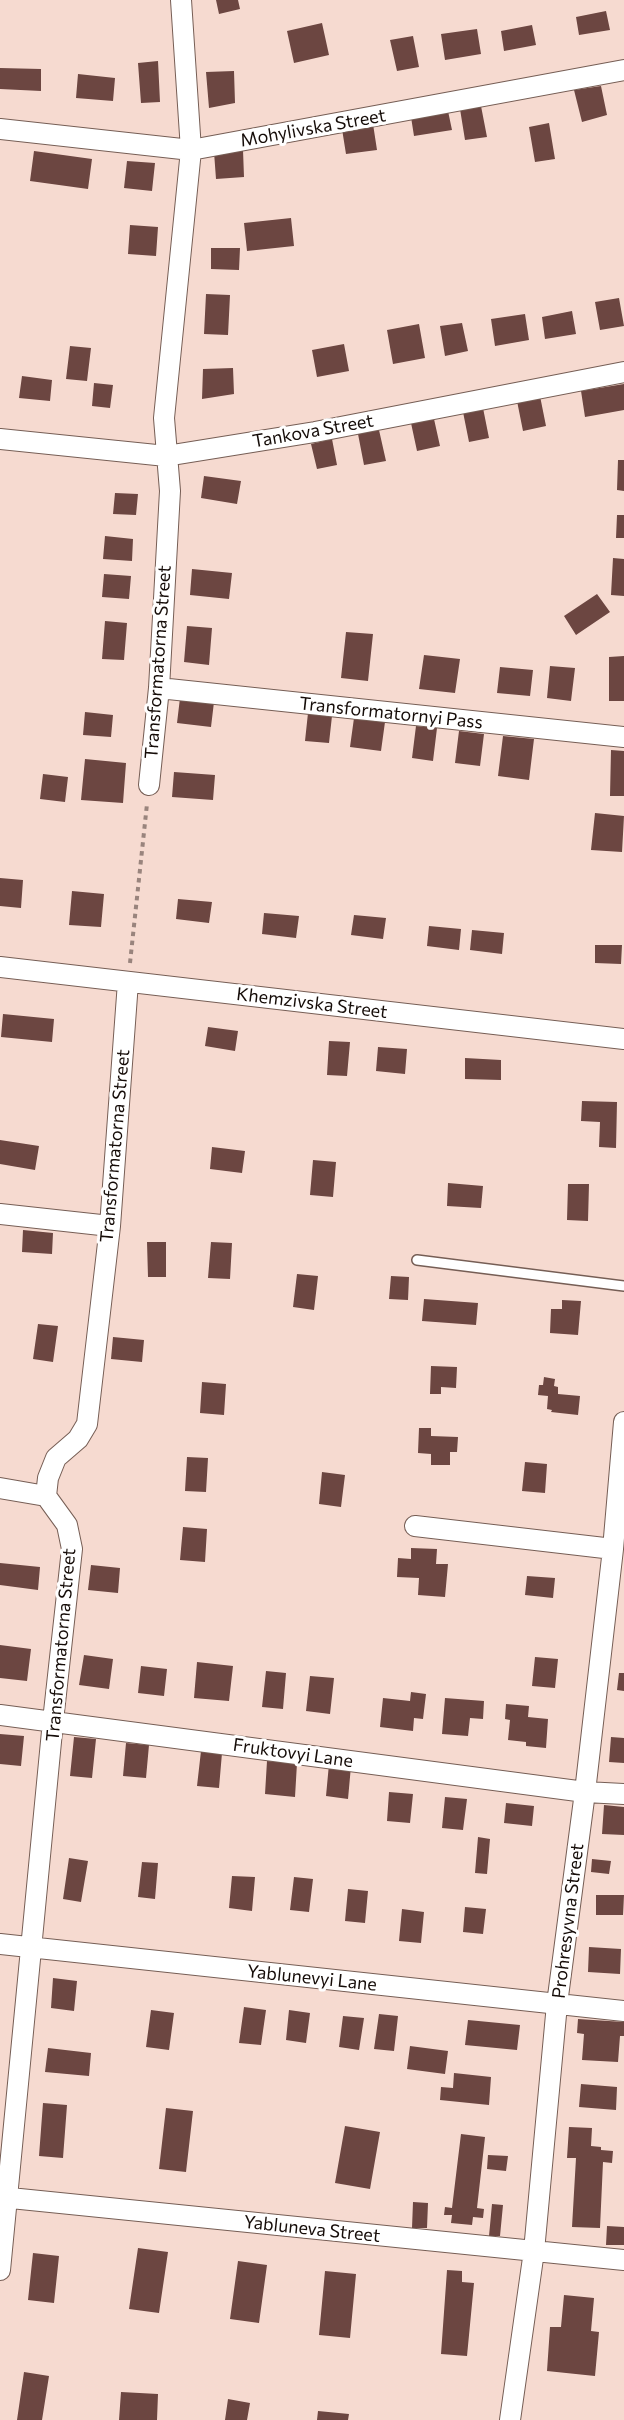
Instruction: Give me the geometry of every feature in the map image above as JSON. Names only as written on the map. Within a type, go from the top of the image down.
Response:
[{"type":"street","name":"Transformatorna Street","points":[[149,785],[159,688],[170,491],[164,418],[191,150],[181,0]]},
{"type":"street","name":"Mohylivska Street","points":[[0,129],[191,150],[623,75]]},
{"type":"street","name":"Tankova Street","points":[[0,439],[166,456],[315,432],[624,372]]},
{"type":"street","name":"Transformatornyi Pass","points":[[159,688],[624,737]]},
{"type":"street","name":"Khemzivska Street","points":[[0,967],[624,1039]]},
{"type":"street","name":"Transformatorna Street","points":[[0,2270],[4,2198],[72,1549],[67,1525],[46,1496],[48,1478],[56,1458],[78,1439],[87,1424],[110,1226],[128,982]]},
{"type":"street","points":[[0,1214],[110,1226]]},
{"type":"street","name":"Prohresyvna Street","points":[[510,2420],[534,2251],[557,2004],[585,1792],[613,1549],[624,1422]]},
{"type":"street","points":[[0,1488],[46,1496]]},
{"type":"street","points":[[415,1526],[613,1549]]},
{"type":"street","name":"Fruktovyi Lane","points":[[0,1715],[585,1792],[624,1794]]},
{"type":"street","name":"Yablunevyi Lane","points":[[0,1944],[624,2011]]},
{"type":"street","name":"Yabluneva Street","points":[[4,2198],[624,2260]]},
{"type":"lane","points":[[417,1260],[624,1286]]},
{"type":"path","name":"Transformatorna Street","points":[[128,982],[149,785]]},
{"type":"building","points":[[216,0],[238,0],[240,9],[219,14]]},
{"type":"building","points":[[606,11],[610,30],[579,35],[576,17]]},
{"type":"building","points":[[322,23],[329,55],[294,63],[287,31]]},
{"type":"building","points":[[532,25],[536,45],[504,51],[501,31]]},
{"type":"building","points":[[477,29],[481,54],[445,60],[441,34]]},
{"type":"building","points":[[413,36],[419,67],[397,71],[390,40]]},
{"type":"building","points":[[158,61],[160,102],[141,103],[138,63]]},
{"type":"building","points":[[0,68],[41,69],[41,91],[0,89]]},
{"type":"building","points":[[234,71],[235,103],[209,108],[206,72]]},
{"type":"building","points":[[78,74],[115,78],[113,101],[76,98]]},
{"type":"building","points":[[601,86],[607,115],[582,122],[574,90]]},
{"type":"building","points":[[481,106],[487,137],[465,140],[460,109]]},
{"type":"building","points":[[448,111],[452,130],[414,136],[411,117]]},
{"type":"building","points":[[549,123],[555,159],[535,162],[529,127]]},
{"type":"building","points":[[373,124],[377,150],[346,154],[342,129]]},
{"type":"building","points":[[243,150],[244,177],[216,179],[214,152]]},
{"type":"building","points":[[34,151],[92,159],[88,189],[30,181]]},
{"type":"building","points":[[127,161],[155,163],[152,191],[124,188]]},
{"type":"building","points":[[291,218],[294,246],[247,251],[244,223]]},
{"type":"building","points":[[130,225],[158,227],[156,256],[128,254]]},
{"type":"building","points":[[211,248],[240,248],[239,270],[211,269]]},
{"type":"building","points":[[206,294],[230,295],[228,335],[204,334]]},
{"type":"building","points":[[619,298],[624,326],[600,330],[595,302]]},
{"type":"building","points":[[572,311],[576,334],[545,339],[542,317]]},
{"type":"building","points":[[525,314],[529,340],[495,346],[491,319]]},
{"type":"building","points":[[462,323],[468,351],[445,356],[440,326]]},
{"type":"building","points":[[419,324],[425,358],[393,364],[387,330]]},
{"type":"building","points":[[344,344],[349,371],[317,377],[312,350]]},
{"type":"building","points":[[70,346],[91,348],[87,381],[66,379]]},
{"type":"building","points":[[233,368],[234,394],[202,399],[203,369]]},
{"type":"building","points":[[22,376],[52,380],[50,401],[19,398]]},
{"type":"building","points":[[94,383],[113,385],[110,408],[92,406]]},
{"type":"building","points":[[624,384],[624,410],[585,417],[581,391]]},
{"type":"building","points":[[540,396],[546,426],[523,431],[517,401]]},
{"type":"building","points":[[483,408],[489,438],[469,442],[463,412]]},
{"type":"building","points":[[434,419],[440,446],[417,451],[411,423]]},
{"type":"building","points":[[379,430],[386,461],[364,465],[358,434]]},
{"type":"building","points":[[332,439],[337,465],[317,469],[311,444]]},
{"type":"building","points":[[618,460],[624,460],[624,491],[617,490]]},
{"type":"building","points":[[204,476],[241,481],[237,504],[201,498]]},
{"type":"building","points":[[115,493],[138,494],[136,515],[113,514]]},
{"type":"building","points":[[617,515],[624,515],[624,538],[616,538]]},
{"type":"building","points":[[105,536],[133,539],[132,561],[103,559]]},
{"type":"building","points":[[613,558],[624,559],[624,596],[611,595]]},
{"type":"building","points":[[192,569],[232,573],[229,599],[190,595]]},
{"type":"building","points":[[104,574],[131,576],[129,599],[102,597]]},
{"type":"building","points":[[597,594],[610,612],[576,635],[564,616]]},
{"type":"building","points":[[105,621],[127,623],[124,660],[102,659]]},
{"type":"building","points":[[187,626],[212,628],[209,665],[184,662]]},
{"type":"building","points":[[346,632],[373,634],[368,681],[341,678]]},
{"type":"building","points":[[424,655],[460,659],[455,693],[419,689]]},
{"type":"building","points":[[624,656],[624,701],[609,701],[609,657]]},
{"type":"building","points":[[550,666],[575,668],[571,701],[547,698]]},
{"type":"building","points":[[500,667],[533,670],[530,696],[497,693]]},
{"type":"building","points":[[180,698],[214,702],[211,727],[177,723]]},
{"type":"building","points":[[85,712],[113,715],[111,737],[83,735]]},
{"type":"building","points":[[308,713],[332,716],[329,743],[305,741]]},
{"type":"building","points":[[354,718],[385,722],[381,751],[350,747]]},
{"type":"building","points":[[416,726],[437,728],[433,761],[412,758]]},
{"type":"building","points":[[459,731],[484,734],[480,766],[455,763]]},
{"type":"building","points":[[503,736],[534,739],[529,780],[498,776]]},
{"type":"building","points":[[611,750],[624,751],[624,796],[610,796]]},
{"type":"building","points":[[85,759],[126,763],[123,803],[81,800]]},
{"type":"building","points":[[174,772],[215,775],[213,800],[172,797]]},
{"type":"building","points":[[43,774],[68,777],[65,802],[40,799]]},
{"type":"building","points":[[595,813],[624,816],[622,852],[591,850]]},
{"type":"building","points":[[0,878],[23,880],[21,908],[0,906]]},
{"type":"building","points":[[72,891],[104,894],[101,927],[69,925]]},
{"type":"building","points":[[178,899],[212,902],[209,923],[176,919]]},
{"type":"building","points":[[264,913],[299,916],[296,938],[262,934]]},
{"type":"building","points":[[354,915],[386,918],[383,939],[351,935]]},
{"type":"building","points":[[429,926],[461,929],[459,950],[427,946]]},
{"type":"building","points":[[472,930],[504,933],[502,954],[470,950]]},
{"type":"building","points":[[595,945],[622,945],[621,964],[595,963]]},
{"type":"building","points":[[3,1014],[54,1019],[52,1042],[1,1037]]},
{"type":"building","points":[[208,1027],[238,1031],[235,1051],[205,1046]]},
{"type":"building","points":[[329,1041],[350,1042],[347,1076],[327,1075]]},
{"type":"building","points":[[378,1047],[407,1049],[405,1074],[376,1071]]},
{"type":"building","points":[[465,1058],[501,1060],[501,1080],[465,1079]]},
{"type":"building","points":[[582,1101],[617,1102],[616,1148],[599,1147],[600,1122],[581,1121]]},
{"type":"building","points":[[0,1140],[39,1146],[35,1170],[0,1164]]},
{"type":"building","points":[[212,1147],[245,1151],[242,1173],[210,1169]]},
{"type":"building","points":[[313,1160],[336,1162],[333,1197],[310,1195]]},
{"type":"building","points":[[448,1183],[483,1186],[481,1208],[447,1206]]},
{"type":"building","points":[[568,1184],[589,1184],[588,1221],[567,1220]]},
{"type":"building","points":[[23,1230],[53,1233],[52,1254],[22,1252]]},
{"type":"building","points":[[147,1242],[166,1242],[166,1277],[148,1277]]},
{"type":"building","points":[[211,1242],[232,1243],[230,1279],[208,1278]]},
{"type":"building","points":[[297,1274],[318,1276],[314,1310],[293,1307]]},
{"type":"building","points":[[391,1276],[409,1277],[408,1300],[389,1299]]},
{"type":"building","points":[[424,1299],[478,1303],[476,1325],[422,1321]]},
{"type":"building","points":[[562,1300],[581,1301],[578,1335],[550,1333],[551,1309],[562,1309]]},
{"type":"building","points":[[38,1324],[58,1326],[53,1362],[33,1359]]},
{"type":"building","points":[[113,1337],[144,1340],[142,1362],[111,1359]]},
{"type":"building","points":[[431,1366],[457,1367],[456,1388],[441,1387],[441,1394],[430,1394]]},
{"type":"building","points":[[544,1377],[555,1379],[554,1386],[558,1387],[558,1394],[580,1396],[578,1415],[551,1412],[552,1410],[547,1409],[548,1396],[538,1395],[539,1385],[543,1385]]},
{"type":"building","points":[[202,1382],[226,1384],[224,1415],[200,1413]]},
{"type":"building","points":[[419,1428],[431,1428],[431,1436],[458,1437],[457,1452],[450,1452],[450,1465],[431,1465],[431,1454],[418,1453]]},
{"type":"building","points":[[187,1457],[208,1458],[206,1492],[185,1491]]},
{"type":"building","points":[[525,1462],[547,1464],[545,1493],[522,1491]]},
{"type":"building","points":[[322,1472],[345,1475],[341,1507],[319,1504]]},
{"type":"building","points":[[183,1527],[207,1529],[205,1562],[180,1560]]},
{"type":"building","points":[[411,1548],[437,1549],[436,1564],[448,1564],[445,1597],[418,1595],[419,1578],[397,1577],[398,1558],[411,1559]]},
{"type":"building","points":[[0,1563],[40,1567],[38,1590],[0,1585]]},
{"type":"building","points":[[91,1565],[120,1568],[118,1593],[88,1590]]},
{"type":"building","points":[[527,1576],[555,1578],[553,1598],[525,1595]]},
{"type":"building","points":[[0,1645],[31,1649],[27,1681],[0,1678]]},
{"type":"building","points":[[84,1655],[113,1659],[109,1689],[79,1685]]},
{"type":"building","points":[[535,1657],[558,1659],[555,1688],[532,1686]]},
{"type":"building","points":[[197,1662],[233,1666],[229,1701],[194,1698]]},
{"type":"building","points":[[141,1666],[167,1669],[164,1696],[138,1693]]},
{"type":"building","points":[[266,1671],[286,1673],[283,1709],[262,1707]]},
{"type":"building","points":[[619,1673],[624,1673],[624,1691],[617,1690]]},
{"type":"building","points":[[310,1676],[334,1678],[330,1714],[306,1711]]},
{"type":"building","points":[[411,1692],[426,1694],[423,1719],[414,1718],[413,1731],[380,1727],[383,1698],[410,1701]]},
{"type":"building","points":[[445,1698],[484,1701],[483,1719],[470,1718],[468,1736],[442,1734]]},
{"type":"building","points":[[506,1704],[529,1706],[528,1717],[548,1719],[546,1748],[526,1746],[526,1742],[508,1740],[510,1720],[505,1719]]},
{"type":"building","points":[[0,1734],[24,1736],[21,1766],[0,1764]]},
{"type":"building","points":[[74,1737],[96,1739],[92,1778],[70,1776]]},
{"type":"building","points":[[611,1737],[624,1738],[624,1763],[609,1762]]},
{"type":"building","points":[[126,1743],[149,1745],[146,1778],[123,1776]]},
{"type":"building","points":[[201,1751],[222,1753],[219,1788],[197,1786]]},
{"type":"building","points":[[267,1761],[297,1763],[295,1797],[265,1794]]},
{"type":"building","points":[[329,1764],[351,1766],[348,1799],[326,1796]]},
{"type":"building","points":[[389,1792],[413,1794],[410,1823],[387,1821]]},
{"type":"building","points":[[445,1797],[467,1799],[463,1830],[442,1828]]},
{"type":"building","points":[[506,1803],[534,1806],[532,1826],[504,1823]]},
{"type":"building","points":[[604,1805],[624,1807],[624,1835],[602,1834]]},
{"type":"building","points":[[478,1837],[490,1839],[487,1874],[475,1873]]},
{"type":"building","points":[[69,1858],[88,1861],[81,1902],[63,1899]]},
{"type":"building","points":[[592,1859],[611,1861],[609,1874],[591,1872]]},
{"type":"building","points":[[142,1862],[158,1863],[155,1899],[138,1897]]},
{"type":"building","points":[[232,1876],[255,1877],[252,1911],[229,1908]]},
{"type":"building","points":[[294,1877],[313,1879],[309,1912],[290,1910]]},
{"type":"building","points":[[348,1889],[368,1891],[365,1923],[345,1921]]},
{"type":"building","points":[[596,1895],[624,1895],[623,1915],[596,1915]]},
{"type":"building","points":[[465,1907],[486,1909],[483,1934],[463,1932]]},
{"type":"building","points":[[402,1909],[424,1912],[421,1943],[399,1941]]},
{"type":"building","points":[[589,1947],[621,1949],[620,1974],[588,1972]]},
{"type":"building","points":[[53,1978],[77,1981],[74,2011],[51,2008]]},
{"type":"building","points":[[244,2007],[266,2010],[261,2045],[239,2043]]},
{"type":"building","points":[[151,2010],[174,2013],[169,2050],[146,2047]]},
{"type":"building","points":[[289,2010],[310,2013],[306,2043],[286,2040]]},
{"type":"building","points":[[379,2014],[398,2016],[394,2051],[374,2049]]},
{"type":"building","points":[[343,2016],[364,2018],[359,2050],[339,2047]]},
{"type":"building","points":[[578,2019],[624,2022],[624,2036],[620,2036],[618,2062],[582,2060],[584,2034],[577,2033]]},
{"type":"building","points":[[468,2020],[520,2025],[517,2050],[465,2045]]},
{"type":"building","points":[[410,2046],[448,2051],[445,2074],[407,2069]]},
{"type":"building","points":[[48,2048],[91,2053],[89,2076],[45,2072]]},
{"type":"building","points":[[454,2073],[491,2077],[489,2105],[440,2100],[441,2087],[453,2088]]},
{"type":"building","points":[[581,2084],[617,2087],[616,2110],[579,2107]]},
{"type":"building","points":[[43,2103],[67,2105],[63,2158],[39,2156]]},
{"type":"building","points":[[166,2108],[193,2111],[186,2172],[159,2169]]},
{"type":"building","points":[[345,2126],[380,2132],[370,2189],[335,2183]]},
{"type":"building","points":[[569,2127],[592,2128],[591,2146],[613,2151],[612,2163],[603,2162],[600,2228],[572,2227],[576,2158],[567,2158]]},
{"type":"building","points":[[461,2134],[485,2137],[477,2208],[484,2209],[483,2218],[473,2217],[472,2225],[451,2223],[452,2215],[444,2215],[445,2207],[452,2208]]},
{"type":"building","points":[[488,2155],[508,2156],[506,2171],[487,2169]]},
{"type":"building","points":[[413,2202],[428,2203],[427,2228],[412,2228]]},
{"type":"building","points":[[492,2204],[503,2205],[500,2236],[489,2236]]},
{"type":"building","points":[[607,2226],[624,2227],[624,2245],[606,2245]]},
{"type":"building","points":[[138,2248],[168,2252],[159,2313],[129,2309]]},
{"type":"building","points":[[33,2253],[59,2256],[54,2303],[28,2300]]},
{"type":"building","points":[[238,2261],[267,2265],[259,2323],[230,2319]]},
{"type":"building","points":[[447,2270],[462,2271],[462,2282],[474,2283],[467,2356],[441,2354]]},
{"type":"building","points":[[325,2271],[356,2274],[350,2338],[319,2335]]},
{"type":"building","points":[[564,2295],[594,2298],[591,2331],[599,2332],[595,2376],[547,2371],[550,2327],[561,2327]]},
{"type":"building","points":[[24,2372],[49,2376],[42,2420],[17,2420]]},
{"type":"building","points":[[121,2392],[158,2394],[157,2420],[119,2420]]},
{"type":"building","points":[[228,2399],[250,2403],[247,2420],[225,2420]]},
{"type":"building","points":[[318,2411],[349,2414],[348,2420],[317,2420]]}]
